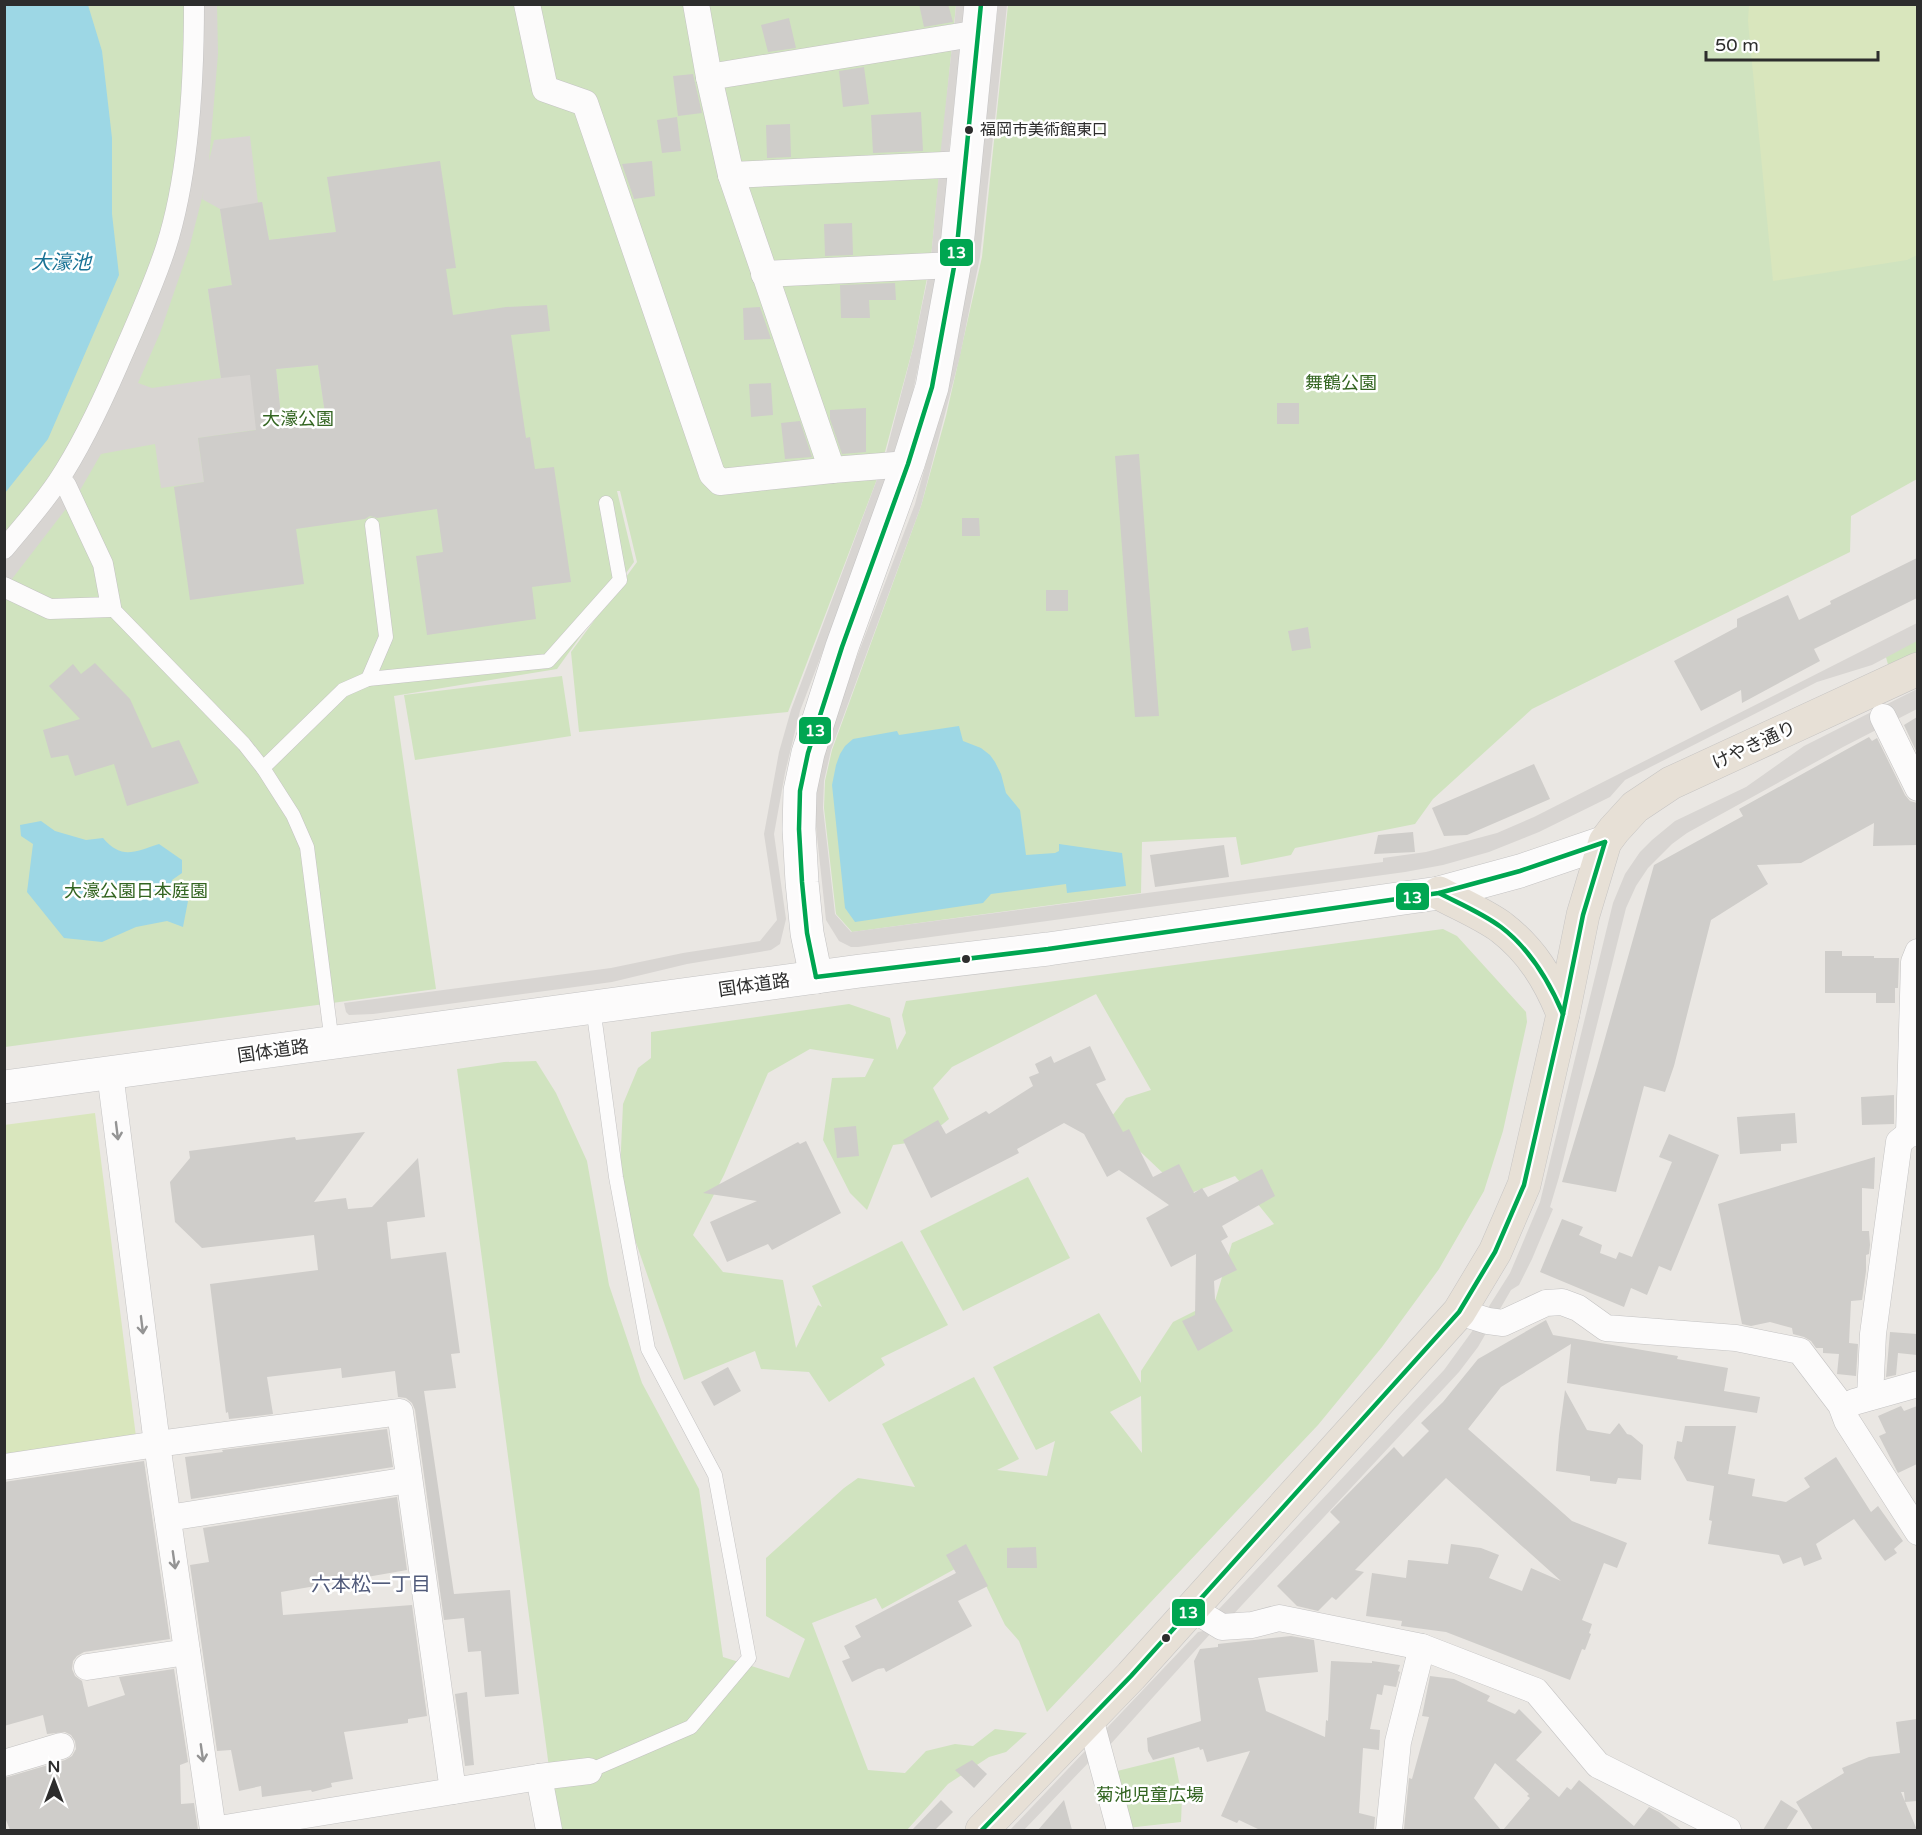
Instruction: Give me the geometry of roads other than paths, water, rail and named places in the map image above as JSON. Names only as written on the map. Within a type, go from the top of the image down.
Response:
[{"type":"highway","name":"けやき通り","points":[[1605,842],[1635,807],[1671,783],[1917,669]]},
{"type":"highway","points":[[982,1830],[1131,1676],[1459,1312],[1495,1252],[1524,1185],[1583,915],[1605,842]]},
{"type":"highway","points":[[1439,893],[1500,927],[1532,957],[1551,985],[1563,1014]]},
{"type":"street","points":[[4,549],[58,481],[98,411],[166,246],[182,178],[189,109],[194,4]]},
{"type":"street","points":[[527,4],[545,89],[585,103],[711,474],[720,482],[908,464]]},
{"type":"street","points":[[696,4],[709,77],[731,175],[832,470]]},
{"type":"street","points":[[709,77],[980,19],[954,265],[932,387],[908,464],[842,647],[808,753],[800,791],[799,829],[802,882],[807,933],[816,977]]},
{"type":"street","points":[[731,175],[965,164]]},
{"type":"street","points":[[764,274],[954,265]]},
{"type":"street","points":[[4,587],[50,609],[111,607],[103,564],[66,484]]},
{"type":"street","points":[[1883,717],[1917,788]]},
{"type":"street","name":"国体道路","points":[[4,1087],[816,977],[1048,950],[1439,893],[1530,868],[1605,842]]},
{"type":"street","points":[[1870,1397],[1873,1334],[1899,1142],[1913,1134],[1914,962],[1917,952]]},
{"type":"street","points":[[110,1073],[157,1444],[213,1830],[274,1826],[453,1791],[589,1771]]},
{"type":"street","points":[[1459,1312],[1503,1323],[1546,1303],[1562,1302],[1578,1308],[1606,1328],[1736,1338],[1800,1351],[1841,1405],[1847,1420],[1917,1532]]},
{"type":"street","points":[[1841,1405],[1917,1384]]},
{"type":"street","points":[[4,1467],[400,1412],[453,1791]]},
{"type":"street","points":[[168,1518],[410,1480]]},
{"type":"street","points":[[1191,1608],[1222,1627],[1252,1625],[1279,1618],[1422,1647],[1536,1691],[1598,1765],[1725,1830]]},
{"type":"street","points":[[1389,1830],[1398,1742],[1422,1647]]},
{"type":"street","points":[[87,1667],[187,1652]]},
{"type":"street","points":[[1090,1718],[1120,1830]]},
{"type":"street","points":[[4,1763],[62,1746]]},
{"type":"street","points":[[539,1777],[549,1830]]},
{"type":"lane","points":[[263,768],[343,690],[368,679],[548,661],[620,580],[606,503]]},
{"type":"lane","points":[[368,679],[386,637],[372,525]]},
{"type":"lane","points":[[111,607],[244,744],[263,768],[293,815],[307,847],[332,1043]]},
{"type":"lane","points":[[589,1771],[691,1727],[749,1658],[715,1475],[648,1349],[616,1177],[593,1007]]},
{"type":"water","name":"大濠池","points":[[5,4],[88,5],[102,51],[112,138],[112,214],[119,275],[48,439],[5,493]]},
{"type":"water","points":[[959,726],[963,741],[981,748],[990,755],[1001,774],[1006,793],[1020,810],[1026,855],[1055,853],[1059,851],[1059,844],[1122,853],[1126,886],[1067,893],[1066,884],[991,894],[983,903],[855,922],[845,908],[832,785],[840,754],[853,739],[897,731],[899,735]]},
{"type":"water","points":[[41,821],[55,831],[86,840],[103,838],[122,852],[159,844],[182,860],[182,873],[172,880],[172,893],[188,901],[183,927],[167,921],[136,927],[102,942],[64,938],[27,892],[33,844],[21,836],[20,825]]},
{"type":"place","name":"福岡市美術館東口","points":[[969,130]]},
{"type":"district","name":"六本松一丁目","points":[[371,1585]]},
{"type":"park label","name":"舞鶴公園","points":[[1341,383]]},
{"type":"park label","name":"大濠公園","points":[[298,419]]},
{"type":"park label","name":"大濠公園日本庭園","points":[[136,891]]},
{"type":"park label","name":"菊池児童広場","points":[[1150,1795]]}]
